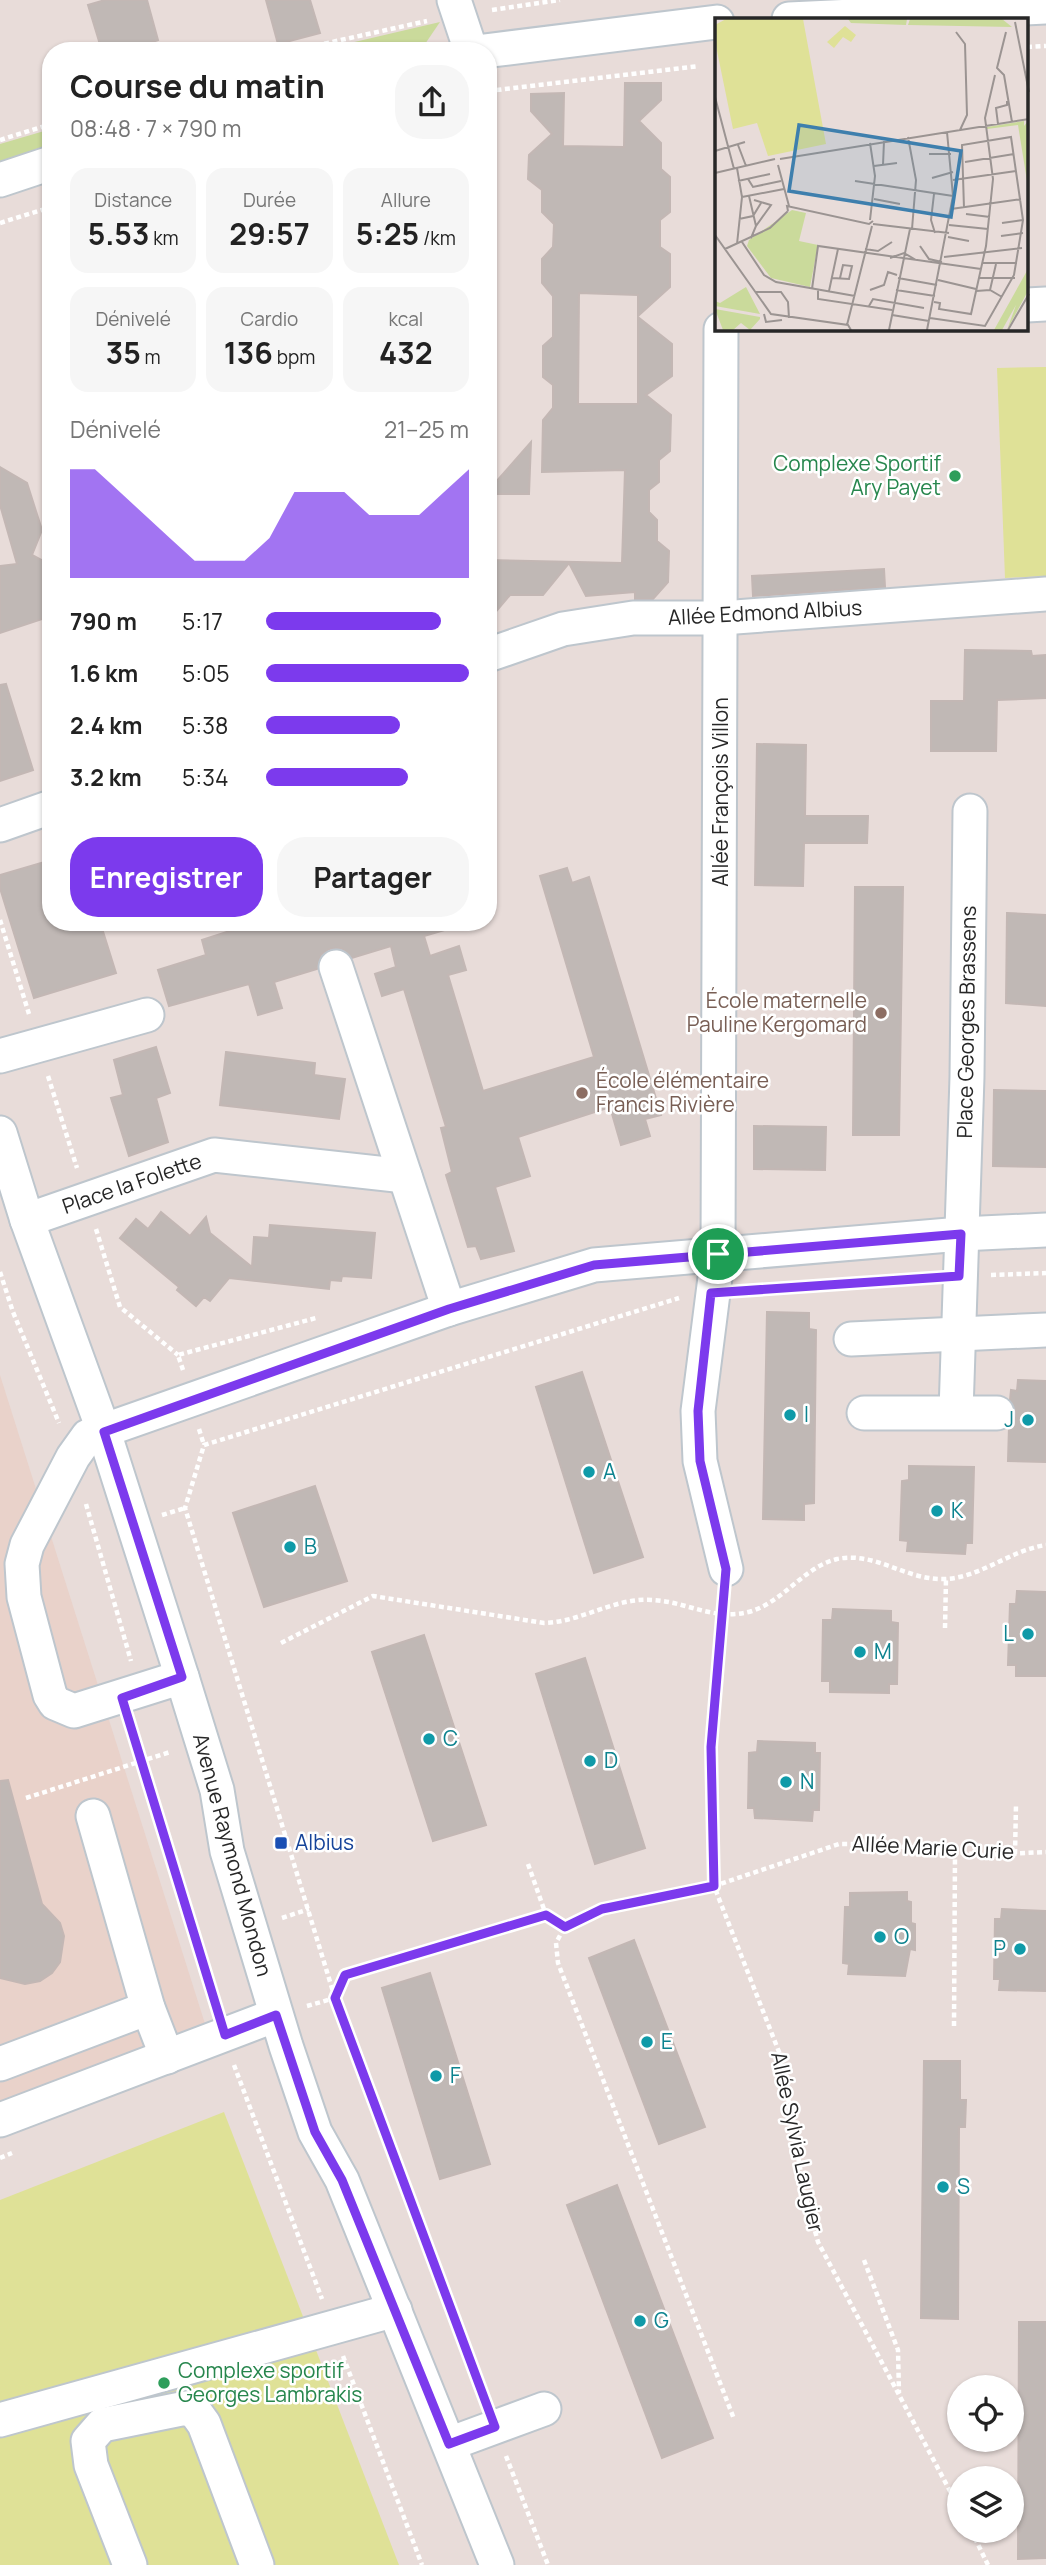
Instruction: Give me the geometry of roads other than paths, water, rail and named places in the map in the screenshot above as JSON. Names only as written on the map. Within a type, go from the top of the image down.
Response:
[{"type":"street","points":[[800,18],[925,7],[1046,7]]},
{"type":"street","points":[[457,10],[468,42]]},
{"type":"street","points":[[497,49],[715,22]]},
{"type":"street","points":[[0,180],[42,166]]},
{"type":"street","points":[[1028,305],[1046,304]]},
{"type":"street","name":"Allée François Villon","points":[[718,1254],[722,331]]},
{"type":"street","name":"Allée Edmond Albius","points":[[497,652],[563,629],[633,618],[722,618],[1046,594]]},
{"type":"street","points":[[0,825],[42,810]]},
{"type":"street","name":"Place Georges Brassens","points":[[956,1412],[967,1077],[970,811]]},
{"type":"street","points":[[336,967],[449,1309]]},
{"type":"street","points":[[0,1056],[147,1015]]},
{"type":"street","name":"Avenue Raymond Mondon","points":[[0,1133],[27,1220],[104,1432],[182,1677],[217,1790],[227,1851],[276,2015],[315,2132],[342,2180],[497,2565]]},
{"type":"street","name":"Place la Folette","points":[[27,1220],[214,1155],[405,1176]]},
{"type":"street","points":[[182,1677],[74,1711],[55,1703],[24,1597],[22,1564],[27,1545],[73,1457],[88,1436],[449,1309],[594,1265],[961,1234],[1046,1230]]},
{"type":"street","points":[[718,1254],[698,1411],[700,1461],[726,1569]]},
{"type":"street","points":[[851,1339],[1046,1330]]},
{"type":"street","points":[[864,1413],[997,1413]]},
{"type":"street","points":[[93,1816],[148,2008],[167,2057]]},
{"type":"street","points":[[0,2064],[148,2008]]},
{"type":"street","points":[[0,2120],[276,2015]]},
{"type":"street","points":[[0,2420],[395,2310]]},
{"type":"street","points":[[131,2565],[91,2465],[88,2441],[102,2425],[186,2408],[196,2413],[208,2432],[257,2565]]},
{"type":"street","points":[[449,2444],[544,2409]]},
{"type":"place","name":"Complexe Sportif Ary Payet","points":[[955,476]]},
{"type":"place","name":"École maternelle Pauline Kergomard","points":[[881,1013]]},
{"type":"place","name":"École élémentaire Francis Rivière","points":[[582,1093]]},
{"type":"place","name":"I","points":[[790,1415]]},
{"type":"place","name":"J","points":[[1028,1420]]},
{"type":"place","name":"A","points":[[589,1472]]},
{"type":"place","name":"K","points":[[937,1511]]},
{"type":"place","name":"B","points":[[290,1547]]},
{"type":"place","name":"L","points":[[1028,1634]]},
{"type":"place","name":"M","points":[[860,1652]]},
{"type":"place","name":"C","points":[[429,1739]]},
{"type":"place","name":"D","points":[[590,1761]]},
{"type":"place","name":"N","points":[[786,1782]]},
{"type":"place","name":"Albius","points":[[281,1843]]},
{"type":"place","name":"O","points":[[880,1937]]},
{"type":"place","name":"P","points":[[1020,1949]]},
{"type":"place","name":"E","points":[[647,2042]]},
{"type":"place","name":"F","points":[[436,2076]]},
{"type":"place","name":"S","points":[[943,2187]]},
{"type":"place","name":"G","points":[[640,2321]]},
{"type":"place","name":"Complexe sportif Georges Lambrakis","points":[[164,2383]]}]
